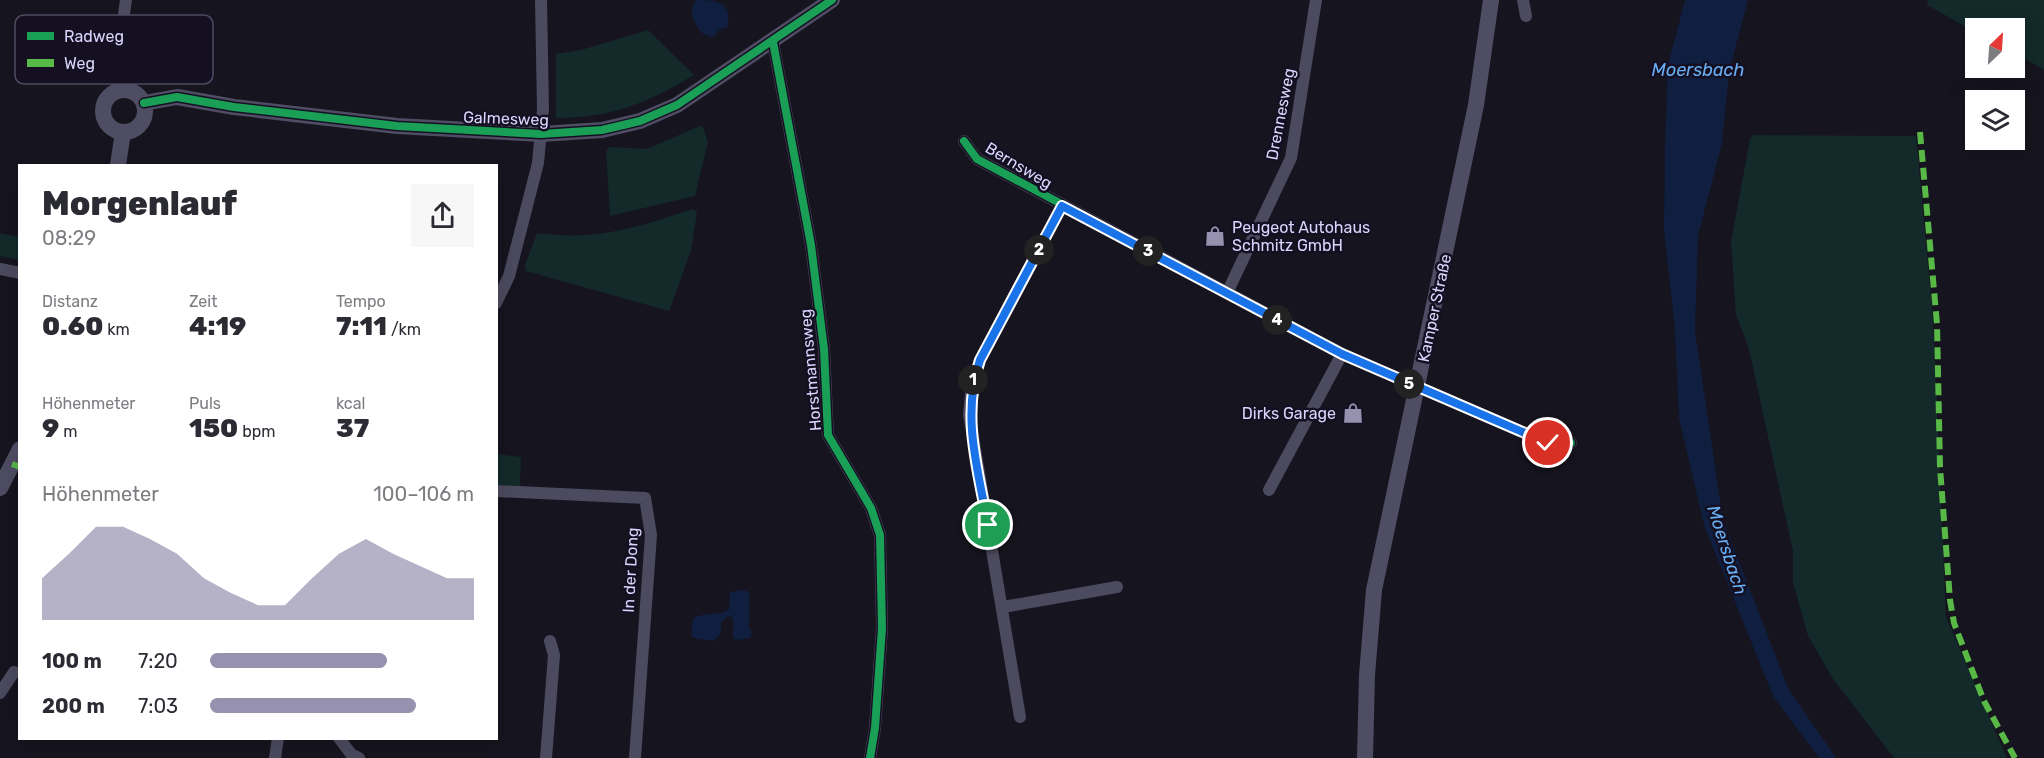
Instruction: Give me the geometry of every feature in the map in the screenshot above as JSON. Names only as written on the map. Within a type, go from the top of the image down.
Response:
[{"type":"street","points":[[124,15],[126,0]]},
{"type":"street","points":[[498,299],[509,276],[538,163],[543,109],[541,0]]},
{"type":"street","name":"Galmesweg","points":[[144,103],[177,97],[234,107],[397,126],[541,134],[602,130],[640,121],[677,105],[832,0]]},
{"type":"street","name":"Drennesweg","points":[[1227,293],[1291,158],[1316,0]]},
{"type":"street","name":"Kamper Straße","points":[[1365,758],[1367,675],[1374,590],[1476,105],[1491,0]]},
{"type":"street","points":[[1523,0],[1526,16]]},
{"type":"street","name":"Horstmannsweg","points":[[773,42],[811,245],[825,349],[828,435],[871,508],[880,535],[882,628],[875,728],[870,758]]},
{"type":"street","points":[[119,84],[120,90]]},
{"type":"street","points":[[120,90],[136,94],[144,103],[145,112],[141,124],[136,129],[123,132],[107,124],[103,110],[108,96],[120,90]]},
{"type":"street","points":[[118,164],[123,132]]},
{"type":"street","name":"Bernsweg","points":[[964,141],[977,159],[1342,354],[1548,443],[1571,443]]},
{"type":"street","points":[[1020,717],[969,415],[971,394],[980,360],[1062,206]]},
{"type":"street","points":[[0,269],[18,273]]},
{"type":"street","points":[[1269,490],[1342,354]]},
{"type":"street","points":[[0,488],[18,453]]},
{"type":"street","name":"In der Dong","points":[[498,491],[645,498],[651,535],[635,758]]},
{"type":"street","points":[[1003,607],[1117,587]]},
{"type":"street","points":[[546,758],[554,655],[550,641]]},
{"type":"street","points":[[0,693],[14,672]]},
{"type":"street","points":[[274,758],[278,740]]},
{"type":"street","points":[[340,740],[351,754],[359,758]]},
{"type":"green space","points":[[1928,0],[2044,0],[2044,70],[2025,59],[2025,18],[1965,18],[1965,26],[1927,5]]},
{"type":"green space","points":[[648,30],[694,75],[661,94],[612,112],[556,118],[556,54],[581,50]]},
{"type":"green space","points":[[702,125],[708,142],[695,196],[610,216],[606,152],[609,147],[647,149]]},
{"type":"green space","points":[[1754,135],[1916,136],[1933,318],[1946,617],[2007,758],[1894,758],[1833,679],[1808,636],[1793,582],[1793,551],[1749,349],[1736,315],[1731,242],[1750,139]]},
{"type":"green space","points":[[692,209],[697,212],[691,251],[669,311],[526,271],[525,265],[537,233],[597,234],[653,222]]},
{"type":"green space","points":[[0,233],[18,237],[18,260],[0,256]]},
{"type":"green space","points":[[498,454],[521,457],[520,488],[498,485]]},
{"type":"water","points":[[696,0],[722,4],[728,13],[727,28],[720,29],[713,37],[703,34],[692,13]]},
{"type":"water","name":"Moersbach","points":[[1685,0],[1748,0],[1729,72],[1722,143],[1698,236],[1695,331],[1723,520],[1788,688],[1836,758],[1819,758],[1773,696],[1704,525],[1679,418],[1675,330],[1664,230],[1665,146],[1668,65]]},
{"type":"water","points":[[742,590],[749,594],[749,628],[752,632],[750,638],[737,640],[733,638],[733,618],[729,616],[722,621],[720,634],[714,641],[694,638],[691,635],[693,618],[729,610],[730,592]]},
{"type":"marked path","points":[[1920,132],[1937,324],[1940,467],[1950,600],[1954,623],[1984,701],[2015,758]]},
{"type":"marked path","points":[[12,464],[18,466]]},
{"type":"cycle path","points":[[144,103],[177,97],[234,107],[397,126],[541,134],[602,130],[640,121],[677,105],[832,0]]},
{"type":"cycle path","points":[[773,42],[811,245],[824,349],[828,435],[871,508],[880,535],[882,628],[875,728],[870,758]]},
{"type":"cycle path","points":[[964,141],[977,159],[1342,354],[1548,443],[1571,443]]},
{"type":"place","name":"Peugeot Autohaus Schmitz GmbH","points":[[1215,236]]},
{"type":"place","name":"Dirks Garage","points":[[1353,413]]},
{"type":"route","points":[[988,525],[969,415],[973,380],[980,360],[1062,206],[1342,354],[1548,443]]}]
